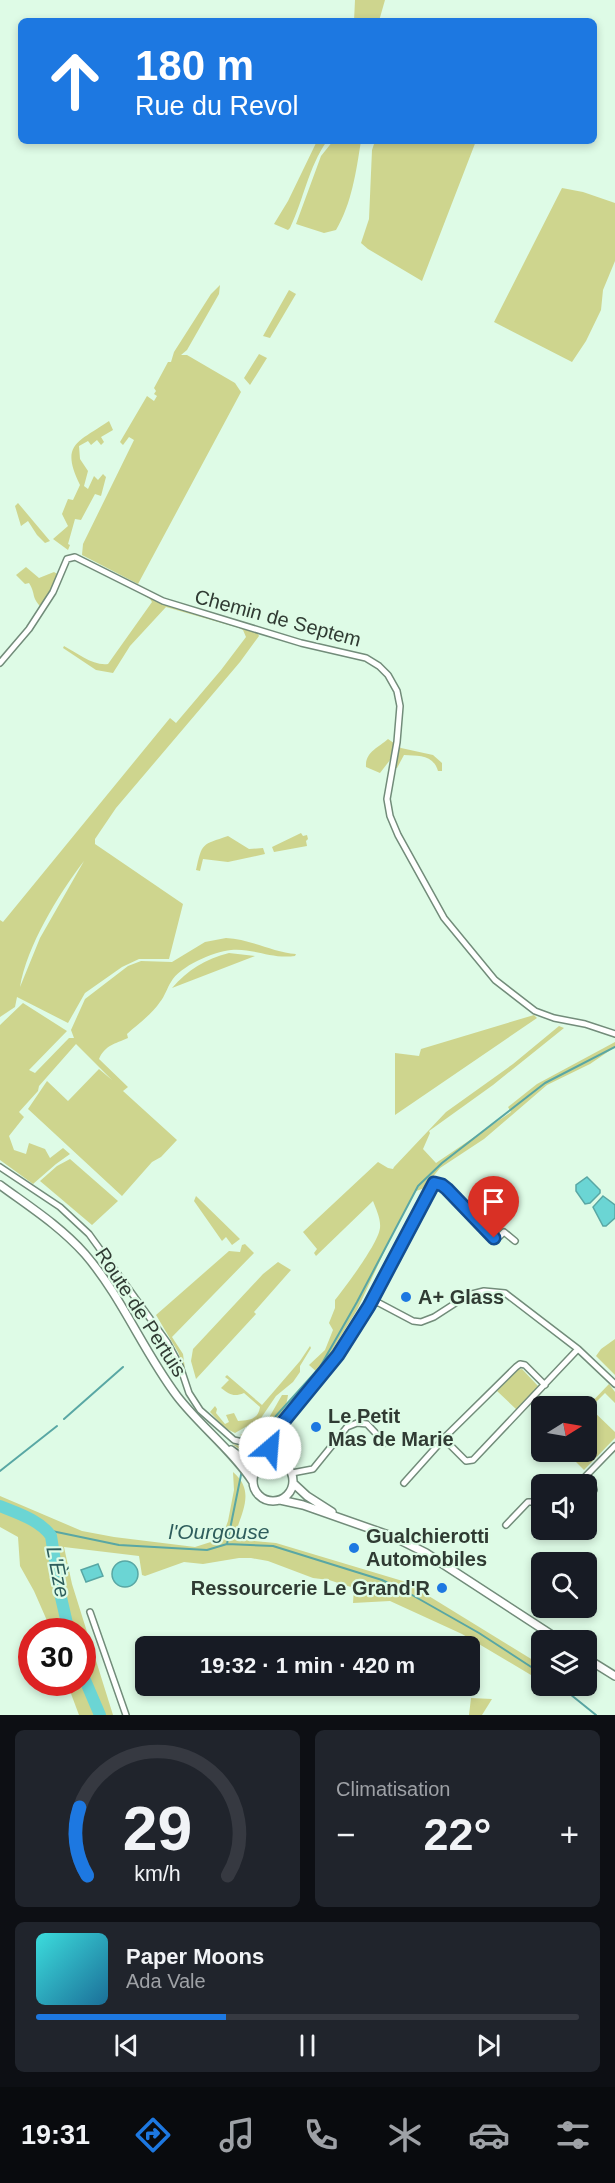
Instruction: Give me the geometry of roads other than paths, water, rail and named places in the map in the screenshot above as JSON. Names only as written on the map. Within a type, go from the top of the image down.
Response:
[{"type":"main road","name":"Route de Pertuis","points":[[0,1185],[45,1216],[87,1256],[114,1293],[170,1386],[197,1420],[253,1482]]},
{"type":"main road","name":"Route de Pertuis","points":[[219,1442],[242,1458],[261,1464]]},
{"type":"main road","points":[[280,1500],[289,1493],[293,1483],[292,1473],[281,1462],[272,1460],[261,1464],[253,1475],[257,1494],[262,1498],[303,1505],[394,1537],[415,1547],[544,1630]]},
{"type":"main road","points":[[293,1483],[307,1496],[342,1519]]},
{"type":"main road","points":[[597,1665],[615,1676]]},
{"type":"street","name":"Chemin de Septem","points":[[0,663],[29,629],[53,592],[67,559],[75,557],[163,601],[300,643],[366,658],[388,675],[398,691],[400,706],[397,742],[387,798],[390,816],[398,835],[444,918],[495,980],[535,1011],[615,1034]]},
{"type":"street","points":[[0,1167],[60,1207],[89,1234],[167,1342],[180,1366],[189,1393],[200,1410],[234,1440],[247,1444],[270,1443]]},
{"type":"street","points":[[272,1460],[270,1443],[275,1432],[333,1363],[369,1306],[434,1183],[442,1185],[492,1237],[498,1238],[504,1232],[515,1241]]},
{"type":"street","points":[[369,1306],[374,1303],[379,1304],[413,1321],[421,1322],[434,1317],[468,1295],[484,1291],[502,1292],[514,1298],[578,1349],[615,1384]]},
{"type":"street","points":[[446,1437],[447,1442],[466,1461],[473,1460],[578,1349]]},
{"type":"street","points":[[404,1483],[446,1437],[520,1364],[525,1365],[545,1385]]},
{"type":"street","points":[[292,1473],[313,1469],[345,1429],[354,1423],[368,1424],[385,1443]]},
{"type":"street","points":[[588,1474],[615,1446]]},
{"type":"street","points":[[506,1525],[528,1502],[531,1502]]},
{"type":"street","points":[[90,1612],[126,1715]]},
{"type":"water","points":[[587,1177],[600,1190],[600,1193],[590,1203],[585,1204],[576,1191],[576,1185]]},
{"type":"water","points":[[603,1196],[615,1205],[615,1218],[606,1226],[603,1226],[593,1207]]},
{"type":"water","points":[[125,1561],[134,1565],[138,1574],[134,1583],[125,1587],[116,1583],[112,1574],[116,1565]]},
{"type":"water","points":[[98,1564],[103,1576],[86,1582],[81,1570]]},
{"type":"waterway","points":[[244,1458],[249,1436],[275,1417],[320,1367],[418,1186],[442,1163],[545,1083],[615,1047]]},
{"type":"waterway","points":[[64,1419],[123,1367]]},
{"type":"waterway","points":[[0,1471],[57,1426]]},
{"type":"waterway","points":[[227,1544],[242,1470]]},
{"type":"waterway","name":"L'Èze","points":[[0,1506],[35,1521],[51,1536],[66,1618]]},
{"type":"waterway","name":"l'Ourgouse","points":[[47,1530],[119,1545],[207,1550],[227,1544],[273,1546],[382,1580],[479,1633],[531,1667]]},
{"type":"waterway","name":"L'Èze","points":[[92,1696],[100,1715]]},
{"type":"waterway","name":"l'Ourgouse","points":[[572,1696],[596,1715]]},
{"type":"place","name":"A+ Glass","points":[[406,1297]]},
{"type":"place","name":"Le Petit Mas de Marie","points":[[316,1427]]},
{"type":"place","name":"Gualchierotti Automobiles","points":[[354,1548]]},
{"type":"place","name":"Ressourcerie Le Grand'R","points":[[442,1588]]}]
